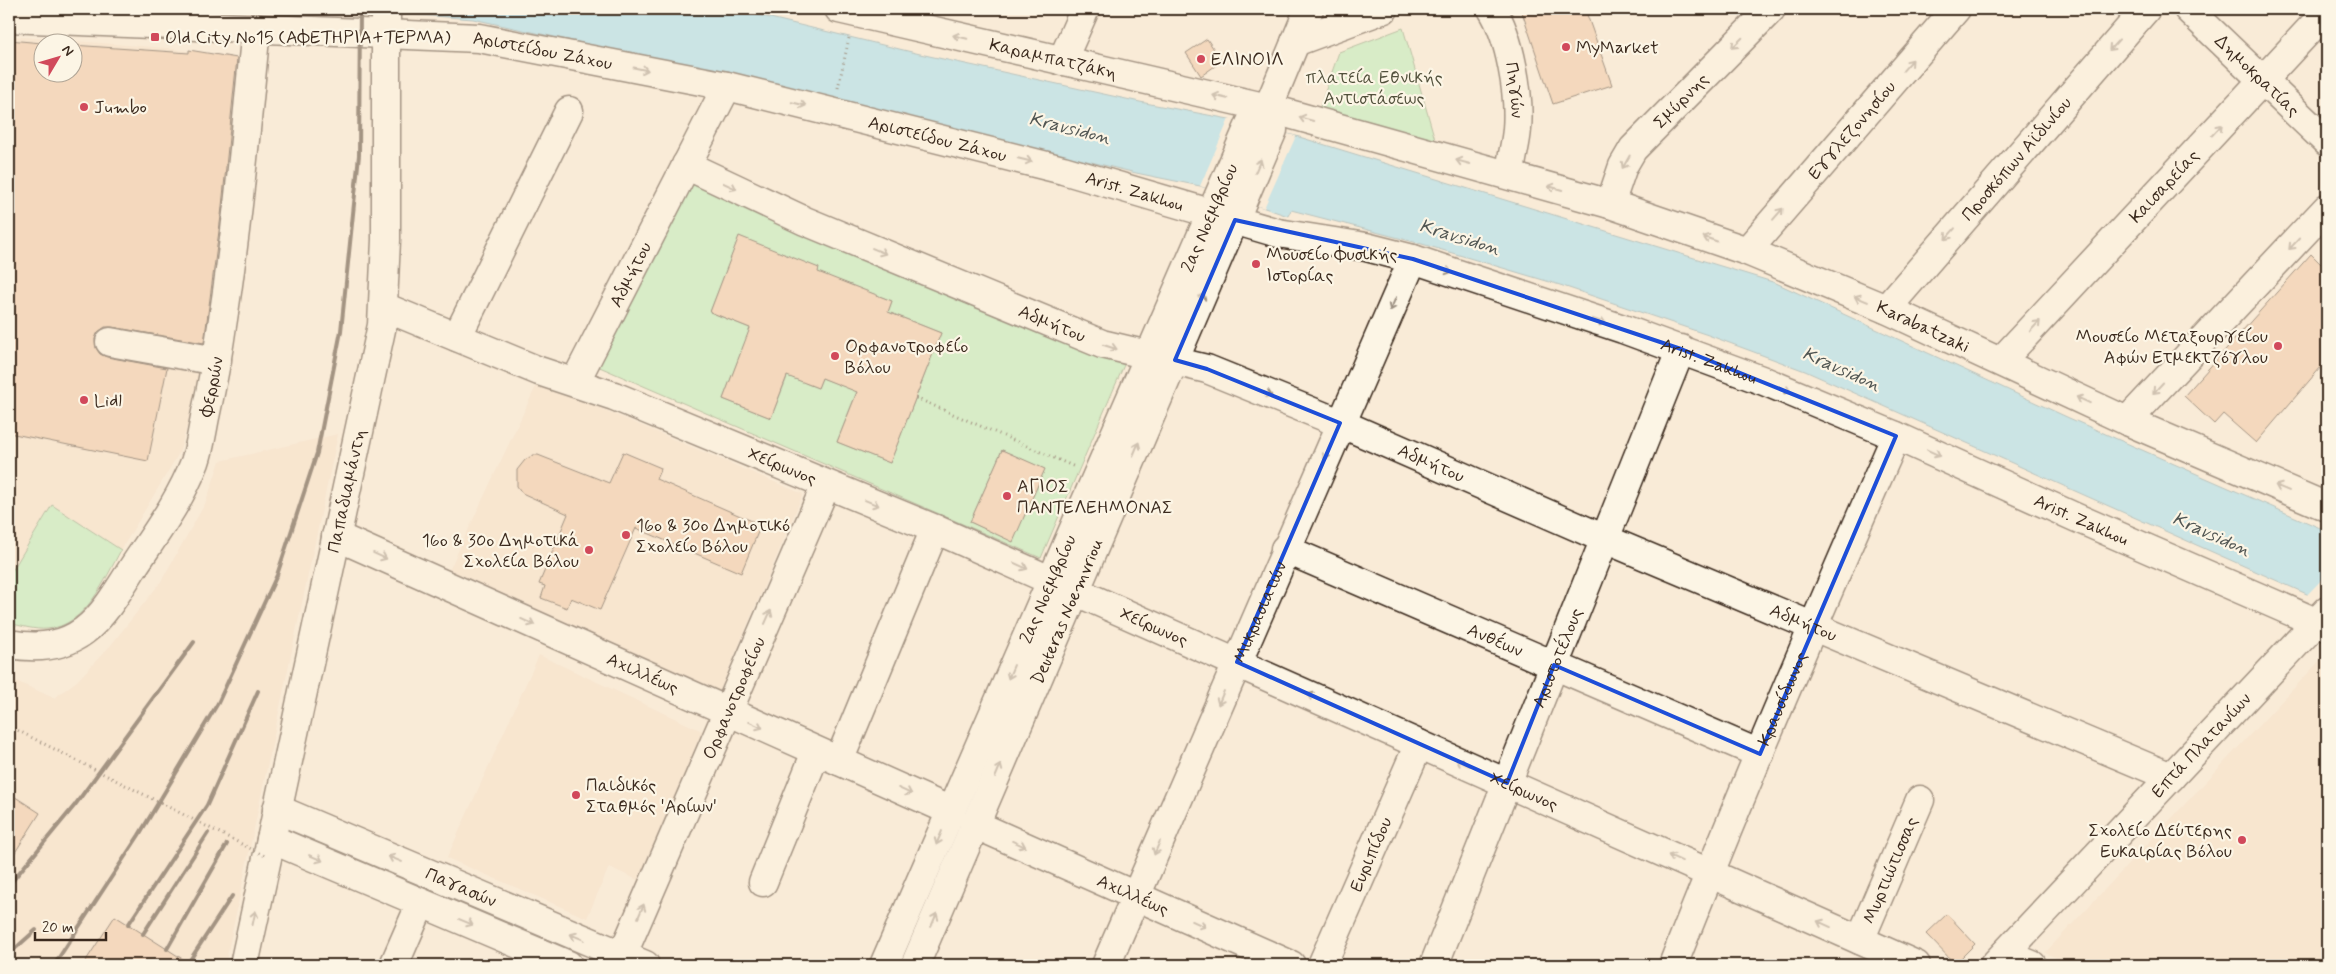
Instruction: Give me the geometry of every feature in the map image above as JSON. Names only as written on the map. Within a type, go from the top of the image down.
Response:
[{"type":"street","points":[[1062,60],[1085,9]]},
{"type":"street","name":"2ας Νοεμβρίου","points":[[884,965],[1096,476],[1162,358],[1264,121],[1309,9]]},
{"type":"street","points":[[1295,42],[1384,9]]},
{"type":"street","name":"Πηγών","points":[[1492,9],[1502,30],[1509,56],[1518,116],[1510,175]]},
{"type":"street","points":[[1514,9],[1531,72],[1530,86],[1518,116]]},
{"type":"street","name":"Σμύρνης","points":[[1610,204],[1623,166],[1634,149],[1771,9]]},
{"type":"street","name":"Εγγλεζονησίου","points":[[1747,251],[1956,9]]},
{"type":"street","name":"Προσκόπων Αϊδινίου","points":[[1886,309],[2146,9]]},
{"type":"street","name":"Δημοκρατίας","points":[[2188,9],[2327,142]]},
{"type":"street","name":"Καισαρείας","points":[[2001,361],[2263,81],[2322,15]]},
{"type":"street","name":"Αριστείδου Ζάχου","points":[[9,18],[256,28],[385,19],[727,86]]},
{"type":"street","name":"Παπαδιαμάντη","points":[[244,965],[378,347],[384,307],[385,19]]},
{"type":"street","name":"Καραμπατζάκη","points":[[845,20],[1062,60],[1264,121],[1510,175]]},
{"type":"street","name":"Φερρών","points":[[9,644],[35,648],[58,645],[80,634],[98,618],[121,588],[185,484],[195,460],[216,361],[240,195],[256,28]]},
{"type":"street","name":"Αδμήτου","points":[[575,382],[727,86]]},
{"type":"street","name":"Arist. Zakhou","points":[[727,86],[1063,170],[1227,207],[1278,233],[1355,244],[1412,259],[1681,349],[1896,436],[2077,518],[2324,620]]},
{"type":"street","points":[[457,337],[569,110]]},
{"type":"street","name":"Αδμήτου","points":[[686,165],[805,221],[1102,344],[1207,369],[1340,423],[1605,539],[2171,777]]},
{"type":"street","name":"Karabatzaki","points":[[1510,175],[1610,204],[1747,251],[1886,309],[2127,421],[2327,507]]},
{"type":"street","points":[[2127,421],[2327,208]]},
{"type":"street","name":"Μικρασιατών","points":[[1106,965],[1412,259]]},
{"type":"street","name":"Χείρωνος","points":[[384,307],[539,371],[614,396],[935,529],[1076,590],[1916,965]]},
{"type":"street","points":[[110,342],[216,361]]},
{"type":"street","name":"Αριστοτέλους","points":[[1434,965],[1681,349]]},
{"type":"street","name":"Deuteras Noemvriou","points":[[915,965],[1076,590],[1162,358]]},
{"type":"street","name":"Κραυσίδωνος","points":[[1673,965],[1709,873],[1813,626],[1896,436]]},
{"type":"street","name":"Ορφανοτροφείου","points":[[628,962],[727,712],[826,485]]},
{"type":"street","points":[[763,882],[828,756],[935,529]]},
{"type":"street","name":"Αχιλλέως","points":[[336,536],[951,811]]},
{"type":"street","name":"Ανθέων","points":[[1285,549],[1760,754]]},
{"type":"street","name":"Επτά Πλατανίων","points":[[2000,959],[2171,777],[2324,620]]},
{"type":"street","name":"Ευριπίδου","points":[[1322,965],[1419,744]]},
{"type":"street","name":"Μυρτιώτισσας","points":[[1860,940],[1920,800]]},
{"type":"street","name":"Παγασών","points":[[277,809],[628,962]]},
{"type":"street","name":"Αχιλλέως","points":[[974,824],[1291,965]]},
{"type":"street","name":"Παγασών","points":[[269,848],[421,903],[568,965]]},
{"type":"street","points":[[394,965],[421,903]]},
{"type":"street","points":[[2000,959],[2032,965]]},
{"type":"path","points":[[837,94],[845,20]]},
{"type":"path","points":[[916,398],[1096,476]]},
{"type":"path","points":[[9,726],[269,848]]},
{"type":"highlighted area","points":[[1235,220],[1413,259],[1681,349],[1896,436],[1760,754],[1554,665],[1507,783],[1237,662],[1340,423],[1207,369],[1175,360]]},
{"type":"shaded area","points":[[9,36],[32,38],[32,82],[82,82],[82,42],[166,48],[239,58],[228,175],[204,348],[193,407],[179,453],[121,550],[52,505],[9,576]]},
{"type":"shaded area","name":"16ο & 30ο Δημοτικό Σχολείο Βόλου","points":[[538,382],[803,494],[717,697],[446,577]]},
{"type":"shaded area","points":[[338,434],[225,965],[9,965],[9,678],[54,698],[77,681],[111,645],[160,583],[206,502],[220,461]]},
{"type":"shaded area","points":[[2326,654],[2327,965],[2074,965],[2045,953]]},
{"type":"shaded area","name":"Παιδικός Σταθμός 'Αρίων'","points":[[539,655],[702,731],[640,881],[609,867],[587,918],[447,858]]},
{"type":"green space","name":"πλατεία Εθνικής Αντιστάσεως","points":[[1403,28],[1438,150],[1316,118],[1339,52]]},
{"type":"green space","points":[[694,176],[793,224],[1124,365],[1041,558],[595,365]],"holes":[[[739,237],[837,303],[845,283],[892,301],[888,312],[941,333],[890,463],[837,442],[857,391],[822,378],[818,388],[805,383],[809,374],[791,367],[771,418],[723,399],[745,342],[762,333],[710,312]],[[1002,450],[1044,469],[1012,541],[970,522]]]},
{"type":"green space","points":[[52,505],[121,550],[93,599],[73,619],[61,626],[47,629],[9,623],[9,576]]},
{"type":"water","name":"Kravsidon","points":[[340,9],[733,9],[920,54],[1140,102],[1229,119],[1296,136],[1776,283],[2069,418],[2327,531],[2327,603],[1805,371],[1708,335],[1560,285],[1422,244],[1291,210],[1288,216],[1200,186],[1136,173],[813,94],[473,19]]},
{"type":"pier","points":[[1229,119],[1296,136],[1264,208],[1200,186]]},
{"type":"pier","points":[[2327,574],[2327,605],[2306,596]]},
{"type":"building","name":"MyMarket","points":[[1521,9],[1585,9],[1612,85],[1553,104]]},
{"type":"building","points":[[1207,39],[1222,61],[1201,76],[1186,53]]},
{"type":"building","points":[[9,40],[32,42],[32,82],[82,82],[82,46],[189,53],[189,50],[237,58],[221,216],[204,343],[112,327],[105,327],[98,332],[95,339],[96,348],[100,354],[107,357],[167,368],[148,461],[9,433]]},
{"type":"building","name":"Ορφανοτροφείο Βόλου","points":[[739,236],[819,268],[818,272],[892,301],[888,312],[941,333],[890,463],[837,442],[857,392],[822,378],[818,388],[787,376],[771,418],[723,399],[750,328],[710,312]]},
{"type":"building","name":"Μουσείο Μεταξουργείου Αφών Ετμεκτζόγλου","points":[[2311,254],[2327,270],[2327,360],[2256,443],[2223,414],[2214,424],[2184,396]]},
{"type":"building","name":"ΑΓΙΟΣ ΠΑΝΤΕΛΕΗΜΟΝΑΣ","points":[[1002,450],[1045,469],[1013,542],[970,522]]},
{"type":"building","name":"16ο & 30ο Δημοτικά Σχολεία Βόλου","points":[[623,452],[661,468],[656,479],[761,525],[741,573],[636,528],[600,610],[571,598],[567,608],[541,598],[545,586],[539,584],[568,514],[522,493],[517,486],[517,470],[525,460],[533,455],[538,455],[609,483]]},
{"type":"building","points":[[9,793],[40,813],[9,862]]},
{"type":"building","points":[[1947,914],[1975,944],[1955,964],[1926,934]]},
{"type":"building","points":[[115,916],[167,949],[192,965],[83,965]]},
{"type":"railway","points":[[54,965],[139,835],[218,703],[277,575],[317,453],[341,331],[359,155],[360,9]]},
{"type":"railway","points":[[9,885],[75,805],[194,642]]},
{"type":"railway","points":[[128,925],[207,805],[258,691]]},
{"type":"railway","points":[[143,934],[208,833]]},
{"type":"railway","points":[[167,949],[227,844]]},
{"type":"railway","points":[[188,963],[232,896]]},
{"type":"railway","points":[[9,954],[36,930]]},
{"type":"place","name":"Old City Νο15 (ΑΦΕΤΗΡΙΑ+ΤΕΡΜΑ)","points":[[155,37]]},
{"type":"place","name":"MyMarket","points":[[1566,47]]},
{"type":"place","name":"ΕΛΙΝΟΙΛ","points":[[1201,59]]},
{"type":"place","name":"Jumbo","points":[[84,107]]},
{"type":"place","name":"Μουσείο Φυσικής Ιστορίας","points":[[1256,264]]},
{"type":"place","name":"Μουσείο Μεταξουργείου Αφών Ετμεκτζόγλου","points":[[2278,346]]},
{"type":"place","name":"Ορφανοτροφείο Βόλου","points":[[835,356]]},
{"type":"place","name":"Lidl","points":[[84,400]]},
{"type":"place","name":"ΑΓΙΟΣ ΠΑΝΤΕΛΕΗΜΟΝΑΣ","points":[[1007,496]]},
{"type":"place","name":"16ο & 30ο Δημοτικό Σχολείο Βόλου","points":[[626,535]]},
{"type":"place","name":"16ο & 30ο Δημοτικά Σχολεία Βόλου","points":[[589,550]]},
{"type":"place","name":"Παιδικός Σταθμός 'Αρίων'","points":[[576,795]]},
{"type":"place","name":"Σχολείο Δεύτερης Ευκαιρίας Βόλου","points":[[2242,840]]}]
